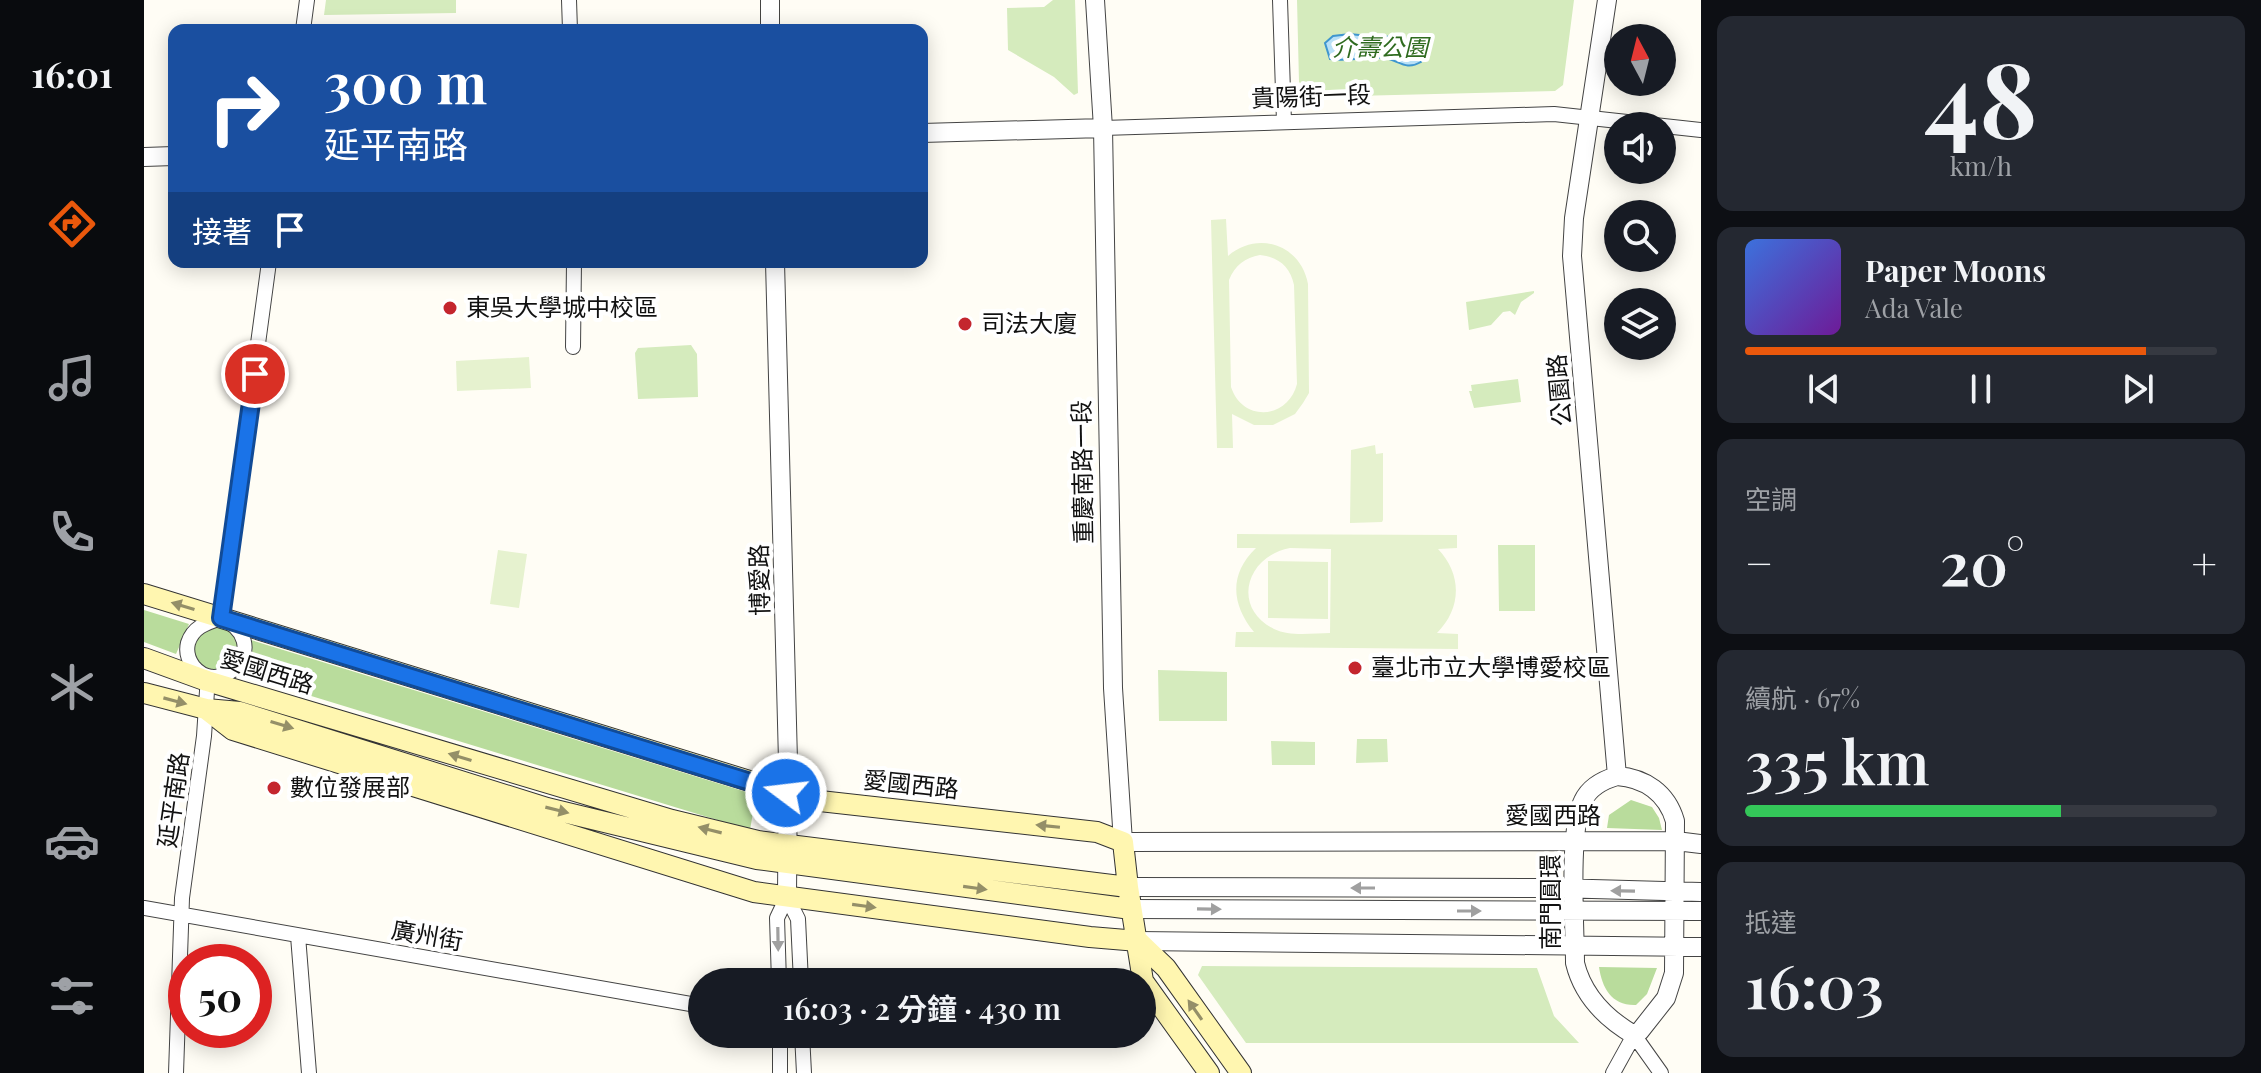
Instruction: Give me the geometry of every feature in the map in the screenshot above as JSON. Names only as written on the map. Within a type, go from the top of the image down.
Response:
[{"type":"main road","name":"愛國西路","points":[[144,594],[811,800],[1097,832],[1123,842]]},
{"type":"main road","name":"愛國西路","points":[[144,658],[672,820],[758,841],[786,854],[1131,909]]},
{"type":"main road","name":"愛國西路","points":[[144,693],[206,709],[240,712],[547,808],[757,859],[786,854],[1128,887]]},
{"type":"main road","name":"愛國西路","points":[[206,709],[233,730],[741,888],[787,897],[1138,941]]},
{"type":"main road","name":"重慶南路一段","points":[[1123,842],[1143,981],[1209,1073]]},
{"type":"main road","points":[[1138,941],[1166,968],[1241,1073]]},
{"type":"street","points":[[304,24],[307,0]]},
{"type":"street","points":[[569,0],[570,24]]},
{"type":"street","points":[[770,0],[770,24]]},
{"type":"street","name":"重慶南路一段","points":[[1095,0],[1103,128],[1113,688],[1123,842]]},
{"type":"street","points":[[1280,0],[1284,122]]},
{"type":"street","name":"公園路","points":[[1607,0],[1574,218],[1572,256],[1617,776]]},
{"type":"street","name":"貴陽街一段","points":[[928,133],[1554,114],[1701,130]]},
{"type":"street","points":[[144,157],[168,156]]},
{"type":"street","points":[[221,618],[268,268]]},
{"type":"street","points":[[573,347],[574,268]]},
{"type":"street","name":"博愛路","points":[[775,268],[788,761],[787,897],[798,919],[800,968]]},
{"type":"street","points":[[221,618],[240,631],[244,639],[243,657],[233,671],[208,678],[192,665],[187,651],[189,641],[201,626],[221,618]]},
{"type":"street","name":"延平南路","points":[[176,1073],[181,915],[208,678]]},
{"type":"street","points":[[1613,1073],[1634,1035],[1666,998],[1674,973],[1675,946],[1676,841],[1672,808],[1661,794],[1631,777],[1617,776]]},
{"type":"street","name":"南門圓環","points":[[1617,776],[1606,780],[1580,805],[1574,900],[1575,963],[1579,980],[1588,995],[1613,1021],[1634,1035]]},
{"type":"street","name":"愛國西路","points":[[1123,842],[1676,841],[1701,844]]},
{"type":"street","name":"愛國西路","points":[[1128,887],[1675,901],[1701,892]]},
{"type":"street","name":"博愛路","points":[[779,968],[777,918],[787,897]]},
{"type":"street","name":"愛國西路","points":[[1131,909],[1574,900]]},
{"type":"street","name":"愛國西路","points":[[1675,901],[1701,911]]},
{"type":"street","name":"廣州街","points":[[144,908],[688,1004]]},
{"type":"street","points":[[298,936],[309,1073]]},
{"type":"street","name":"愛國西路","points":[[1138,941],[1701,947]]},
{"type":"street","points":[[1634,1035],[1661,1073]]},
{"type":"street","points":[[780,1048],[780,1073]]},
{"type":"street","points":[[803,1048],[804,1073]]},
{"type":"green space","points":[[326,0],[456,0],[456,13],[324,15]]},
{"type":"green space","points":[[1053,0],[1075,0],[1078,93],[1074,95],[1054,77],[1008,50],[1007,8],[1044,7]]},
{"type":"green space","name":"介壽公園","points":[[1297,0],[1574,0],[1563,85],[1555,91],[1314,97],[1299,82]]},
{"type":"green space","points":[[1226,219],[1228,256],[1252,244],[1277,246],[1297,260],[1308,284],[1309,393],[1295,414],[1273,425],[1254,425],[1232,414],[1233,448],[1217,448],[1211,220]],"holes":[[[1266,256],[1278,260],[1286,268],[1294,285],[1297,384],[1285,404],[1265,412],[1245,407],[1231,387],[1229,280],[1237,266],[1245,260]]]},
{"type":"green space","points":[[1534,291],[1521,302],[1515,315],[1510,311],[1503,312],[1491,325],[1469,330],[1466,302]]},
{"type":"green space","points":[[691,345],[697,354],[698,397],[638,399],[635,353],[638,348]]},
{"type":"green space","points":[[529,357],[531,388],[457,391],[456,361]]},
{"type":"green space","points":[[1518,379],[1521,402],[1474,408],[1469,391],[1472,391],[1471,385]]},
{"type":"green space","points":[[1375,445],[1376,454],[1383,453],[1383,520],[1350,523],[1351,450]]},
{"type":"green space","points":[[1237,534],[1457,535],[1457,548],[1438,549],[1451,569],[1456,591],[1451,613],[1437,633],[1458,634],[1458,649],[1235,647],[1236,632],[1254,632],[1241,611],[1236,590],[1241,569],[1256,548],[1237,548]],"holes":[[[1290,548],[1331,549],[1330,633],[1287,633],[1261,620],[1252,609],[1249,584],[1263,561]]]},
{"type":"green space","points":[[1498,545],[1535,545],[1535,611],[1499,611]]},
{"type":"green space","points":[[498,550],[527,554],[519,608],[490,604]]},
{"type":"green space","points":[[1268,561],[1328,562],[1328,619],[1268,618]]},
{"type":"green space","points":[[144,610],[189,624],[176,654],[144,642]]},
{"type":"green space","points":[[216,627],[231,634],[238,649],[231,664],[216,671],[201,664],[194,649],[201,634]]},
{"type":"green space","points":[[251,640],[756,795],[750,830],[239,674],[251,659]]},
{"type":"green space","points":[[1158,670],[1227,672],[1227,721],[1159,721]]},
{"type":"green space","points":[[1357,739],[1387,739],[1388,762],[1356,763]]},
{"type":"green space","points":[[1271,741],[1315,742],[1315,765],[1272,765]]},
{"type":"green space","points":[[1631,800],[1652,807],[1662,830],[1607,828],[1609,815]]},
{"type":"green space","points":[[1202,966],[1537,968],[1554,1016],[1579,1043],[1246,1043],[1198,975]]},
{"type":"green space","points":[[1599,967],[1657,968],[1647,994],[1636,1005],[1628,1005],[1615,999],[1606,989]]},
{"type":"water","points":[[1350,34],[1403,40],[1417,51],[1421,62],[1411,65],[1384,58],[1330,59],[1325,43],[1333,36]]},
{"type":"place","name":"東吳大學城中校區","points":[[450,308]]},
{"type":"place","name":"司法大廈","points":[[965,324]]},
{"type":"place","name":"臺北市立大學博愛校區","points":[[1355,668]]},
{"type":"place","name":"數位發展部","points":[[274,788]]},
{"type":"route","points":[[255,374],[221,618],[786,793]]}]
